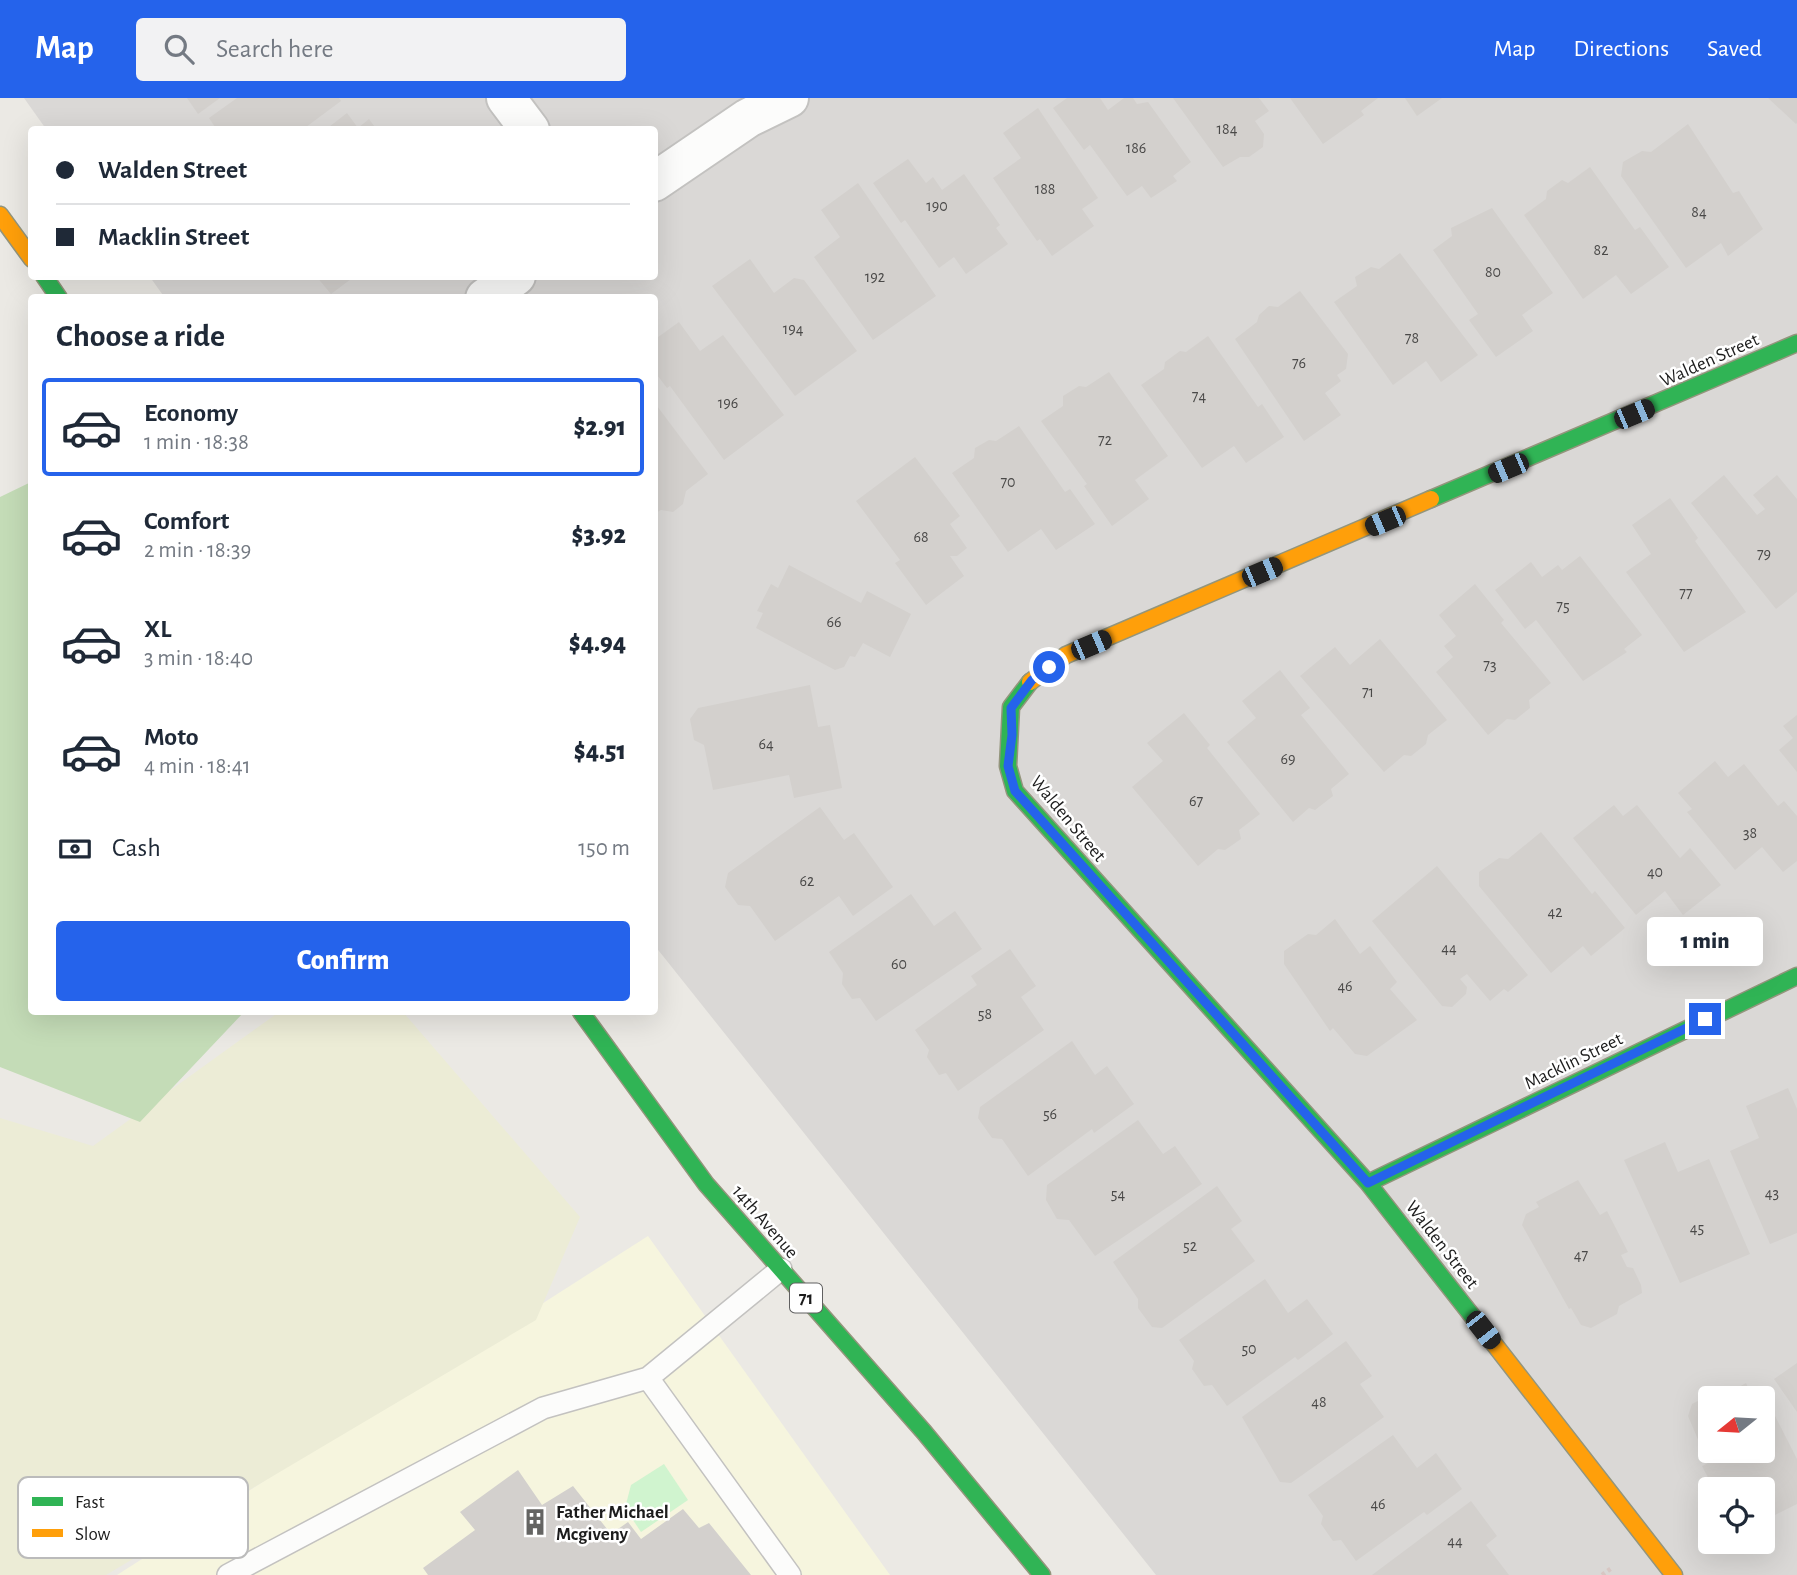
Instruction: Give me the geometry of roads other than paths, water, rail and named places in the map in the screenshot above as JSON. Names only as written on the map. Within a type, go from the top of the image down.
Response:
[{"type":"street","points":[[506,98],[527,126]]},
{"type":"street","points":[[658,179],[748,118],[789,98]]},
{"type":"street","points":[[0,215],[28,254]]},
{"type":"street","points":[[491,294],[510,280]]},
{"type":"street","name":"Walden Street","points":[[1674,1575],[1368,1183],[1015,791],[1008,766],[1012,735],[1011,708],[1032,680],[1066,655],[1797,343]]},
{"type":"street","name":"Macklin Street","points":[[1368,1183],[1797,976]]},
{"type":"street","name":"14th Avenue","points":[[583,1015],[706,1184],[924,1432],[1042,1575]]},
{"type":"lane","points":[[228,1575],[543,1408],[648,1378],[781,1269]]},
{"type":"lane","points":[[648,1378],[790,1575]]},
{"type":"place","name":"Father Michael Mcgiveny","points":[[535,1522]]}]
